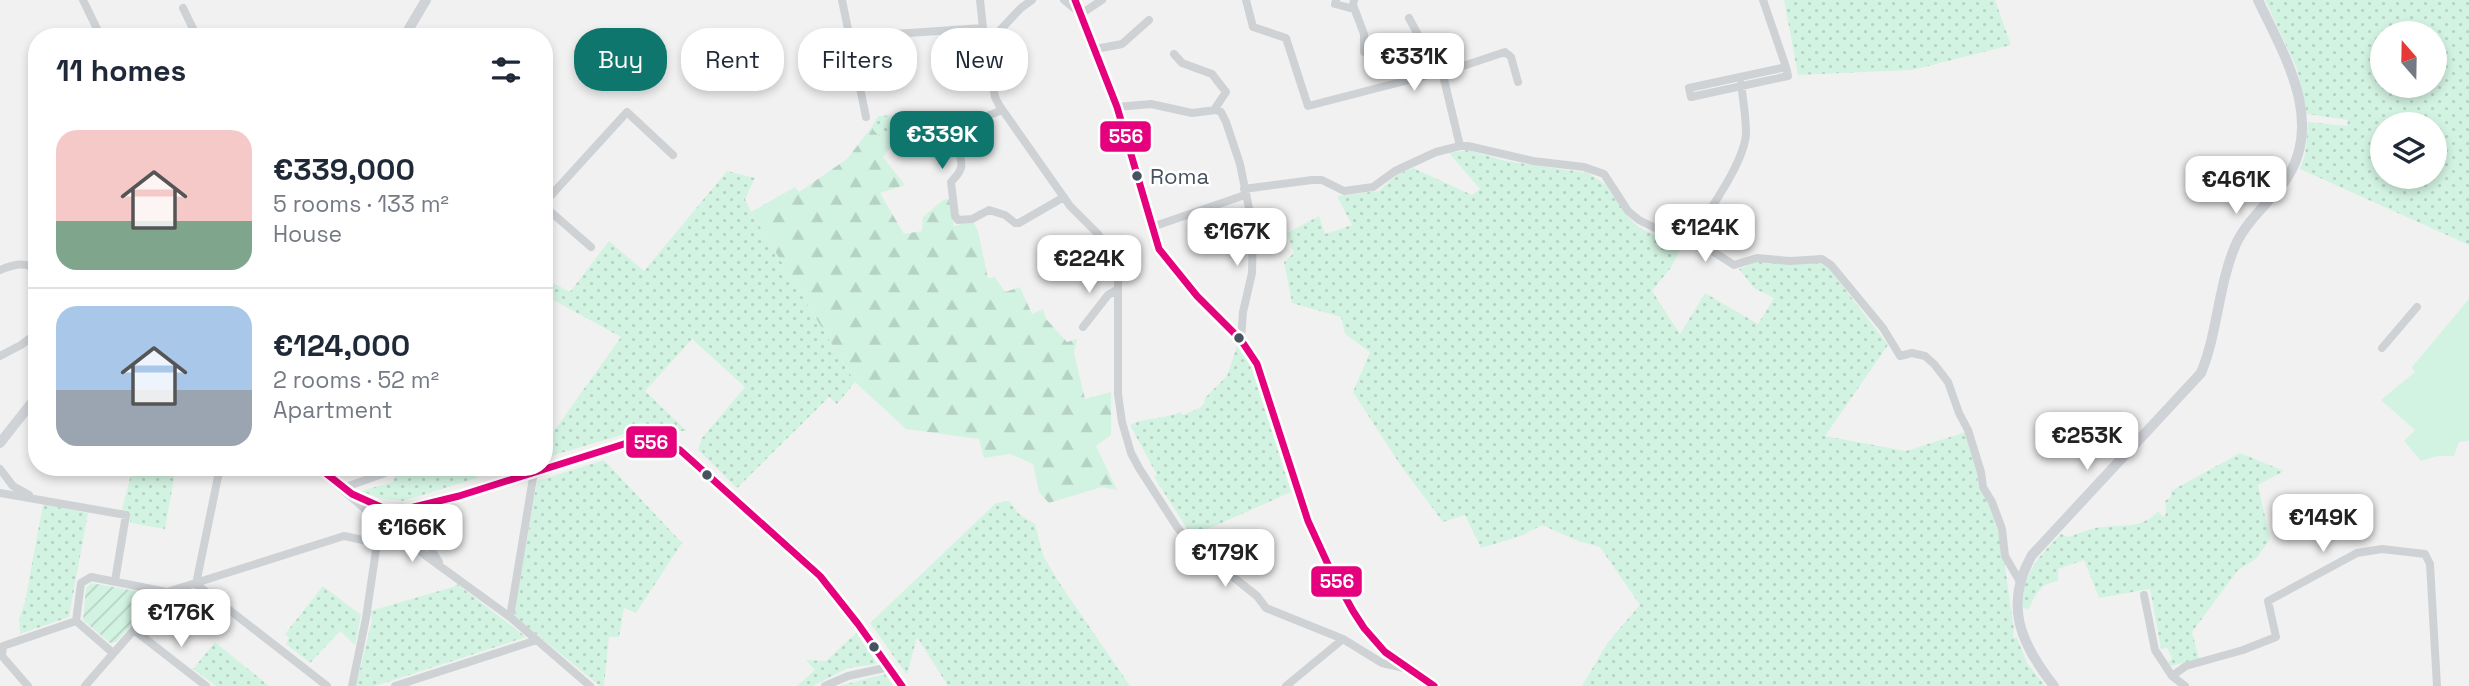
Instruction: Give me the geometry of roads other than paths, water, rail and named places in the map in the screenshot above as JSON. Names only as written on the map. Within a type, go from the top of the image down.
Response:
[{"type":"street","points":[[83,0],[97,28]]},
{"type":"street","points":[[409,28],[426,0]]},
{"type":"street","points":[[842,0],[847,28]]},
{"type":"street","points":[[980,0],[983,28]]},
{"type":"street","points":[[1002,28],[1032,0]]},
{"type":"street","points":[[1064,0],[1081,14]]},
{"type":"street","points":[[1075,0],[1117,107],[1159,249],[1177,274],[1241,340],[1257,364],[1299,496],[1331,571],[1364,628],[1385,652],[1433,686]]},
{"type":"street","points":[[1081,14],[1102,0]]},
{"type":"street","points":[[1246,0],[1253,27],[1286,37],[1308,106],[1440,72],[1505,52],[1511,57],[1518,82]]},
{"type":"street","points":[[1336,0],[1335,5],[1354,4],[1364,34],[1364,52]]},
{"type":"street","points":[[1740,82],[1691,97],[1689,88],[1788,76],[1763,0]]},
{"type":"street","points":[[2053,686],[2027,648],[2018,618],[2017,593],[2020,580],[2032,555],[2200,373],[2208,354],[2225,275],[2237,242],[2285,181],[2297,158],[2302,125],[2298,91],[2258,0]]},
{"type":"street","points":[[183,8],[193,28]]},
{"type":"street","points":[[1409,18],[1440,72],[1460,146]]},
{"type":"street","points":[[1096,49],[1122,44],[1149,20]]},
{"type":"street","points":[[1174,54],[1182,63],[1212,74],[1226,92],[1214,110]]},
{"type":"street","points":[[1692,238],[1741,155],[1746,133],[1740,82]]},
{"type":"street","points":[[860,91],[866,117]]},
{"type":"street","points":[[994,91],[1002,110],[1064,197],[1107,246],[1116,270],[1118,289],[1118,394],[1122,422],[1131,453],[1139,468],[1188,541],[1256,596],[1266,608],[1343,639],[1382,663],[1407,668]]},
{"type":"street","points":[[1117,107],[1151,104],[1192,113],[1214,110],[1221,112],[1254,228],[1252,273],[1241,340]]},
{"type":"street","points":[[920,122],[962,120],[993,115],[1002,110]]},
{"type":"street","points":[[553,194],[627,112],[674,155]]},
{"type":"street","points":[[962,120],[956,142],[962,166],[951,182],[955,216],[958,220],[972,219],[989,210],[1020,223],[1064,197]]},
{"type":"street","points":[[1152,227],[1245,192],[1312,180],[1322,180],[1344,191],[1373,187],[1395,171],[1436,152],[1468,146],[1533,161],[1584,167],[1604,174],[1628,211],[1639,220],[1663,232],[1692,238],[1734,265],[1757,258],[1790,261],[1822,259],[1831,265],[1883,328],[1900,356],[1912,353],[1925,356],[1948,382],[1968,430],[1983,487],[1992,502],[2001,529],[2006,556],[2020,580]]},
{"type":"street","points":[[553,212],[592,247]]},
{"type":"street","points":[[0,270],[28,265]]},
{"type":"street","points":[[1083,327],[1108,295],[1118,289]]},
{"type":"street","points":[[2382,348],[2417,307]]},
{"type":"street","points":[[0,356],[28,339]]},
{"type":"street","points":[[0,443],[28,407]]},
{"type":"street","points":[[553,466],[640,440],[665,443],[680,450],[821,576],[902,686]]},
{"type":"street","points":[[0,468],[13,486],[35,498]]},
{"type":"street","points":[[196,584],[218,476]]},
{"type":"street","points":[[329,476],[363,506],[431,551],[443,567]]},
{"type":"street","points":[[348,491],[377,476]]},
{"type":"street","points":[[522,476],[403,510],[393,520],[443,567],[510,617],[590,686]]},
{"type":"street","points":[[510,617],[533,476]]},
{"type":"street","points":[[348,491],[383,508],[403,510],[416,515],[406,533]]},
{"type":"street","points":[[0,493],[125,515],[115,578]]},
{"type":"street","points":[[72,622],[81,583],[91,577],[115,578],[170,591],[344,536],[377,543],[406,533],[439,507],[459,496]]},
{"type":"street","points":[[352,686],[377,543]]},
{"type":"street","points":[[2172,676],[2186,666],[2243,650],[2276,637],[2268,601],[2357,553],[2382,549],[2425,554],[2430,564],[2437,686]]},
{"type":"street","points":[[196,584],[327,686]]},
{"type":"street","points":[[85,686],[137,632],[170,591]]},
{"type":"street","points":[[2144,595],[2155,650],[2172,676],[2185,686]]},
{"type":"street","points":[[72,622],[111,656]]},
{"type":"street","points":[[28,686],[2,656],[3,646],[72,622]]},
{"type":"street","points":[[137,632],[206,686]]},
{"type":"street","points":[[1286,686],[1343,639]]},
{"type":"street","points":[[395,686],[537,640]]},
{"type":"street","points":[[825,686],[848,676],[889,667]]},
{"type":"place","name":"Roma","points":[[1137,176]]}]
